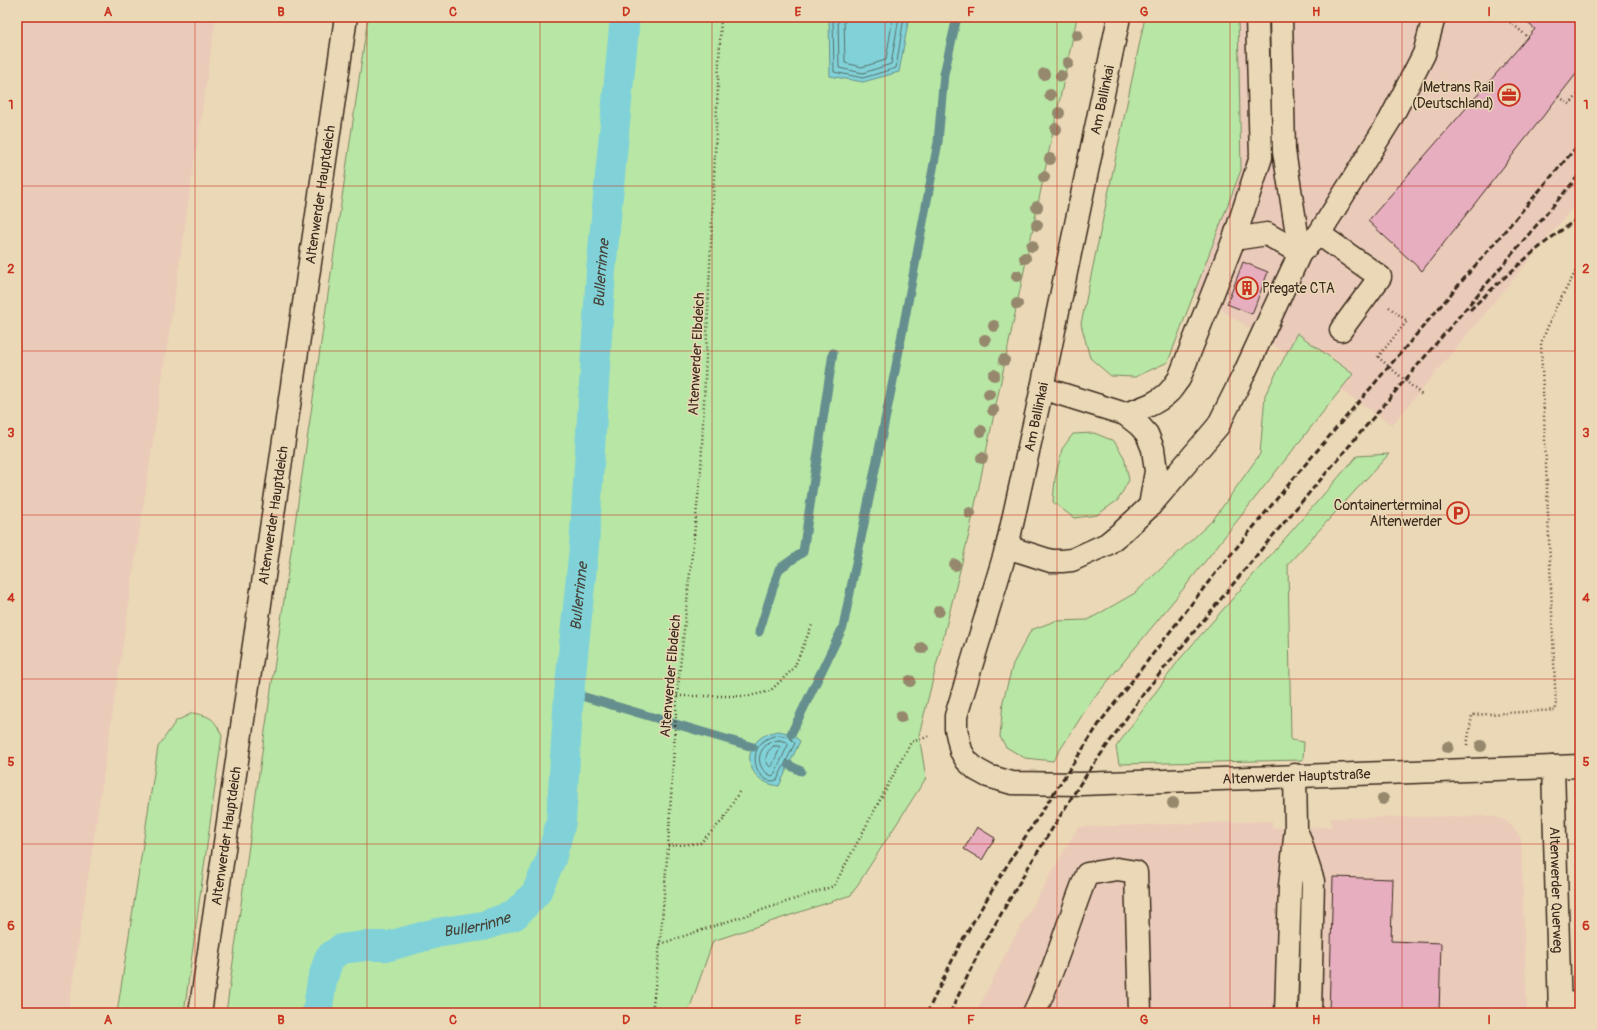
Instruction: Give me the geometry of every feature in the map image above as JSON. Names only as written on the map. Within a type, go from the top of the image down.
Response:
[{"type":"street","name":"Altenwerder Hauptdeich","points":[[200,1013],[346,17]]},
{"type":"street","name":"Am Ballinkai","points":[[1012,783],[988,776],[977,770],[967,761],[961,751],[956,728],[956,716],[1008,547],[1119,17]]},
{"type":"street","points":[[1125,414],[1142,409],[1154,403],[1168,393],[1178,379],[1234,239],[1262,157],[1256,17]]},
{"type":"street","points":[[1281,17],[1284,151],[1300,253]]},
{"type":"street","points":[[1008,547],[1051,561],[1072,560],[1106,544],[1123,531],[1149,507],[1218,426],[1244,374],[1300,253],[1319,234],[1390,120],[1424,54],[1434,17]]},
{"type":"street","points":[[1234,239],[1267,234],[1300,253]]},
{"type":"street","points":[[1319,234],[1380,277],[1341,330]]},
{"type":"street","points":[[1042,388],[1125,414],[1139,425],[1147,434],[1153,449],[1156,471],[1149,507]]},
{"type":"street","name":"Altenwerder Hauptstraße","points":[[1012,783],[1088,784],[1295,775],[1580,766]]},
{"type":"street","name":"Altenwerder Querweg","points":[[1553,767],[1566,1007]]},
{"type":"street","points":[[1286,1013],[1290,886],[1296,828],[1295,775]]},
{"type":"street","points":[[1296,828],[1313,881],[1310,1013]]},
{"type":"street","points":[[1034,1013],[1046,988],[1073,907],[1086,874],[1117,869],[1136,872],[1140,1013]]},
{"type":"path","name":"Altenwerder Elbdeich","points":[[652,1013],[660,944],[668,846],[677,696],[701,469],[721,17]]},
{"type":"path","points":[[1504,17],[1528,37]]},
{"type":"path","points":[[1559,97],[1570,104],[1580,92]]},
{"type":"path","points":[[1464,769],[1469,723],[1472,715],[1556,710],[1541,343],[1556,307],[1580,264]]},
{"type":"path","points":[[1389,306],[1407,321],[1378,357],[1422,395]]},
{"type":"path","points":[[677,696],[749,696],[770,691],[794,668],[812,625]]},
{"type":"path","points":[[660,944],[834,886],[911,742],[956,728]]},
{"type":"path","points":[[668,846],[700,843],[723,820],[739,792]]},
{"type":"shaded area","points":[[17,17],[216,17],[68,1013],[17,1013]]},
{"type":"shaded area","points":[[1145,17],[1580,17],[1580,199],[1392,425],[1191,289],[1099,250]]},
{"type":"shaded area","points":[[1493,816],[1505,820],[1513,827],[1521,839],[1527,1013],[976,1013],[1010,945],[1078,827],[1272,821],[1272,828],[1331,827],[1331,818]]},
{"type":"green space","points":[[368,17],[1077,17],[969,534],[919,735],[926,778],[851,895],[713,941],[688,1013],[226,1013],[257,787]]},
{"type":"green space","points":[[1145,17],[1238,17],[1241,170],[1168,362],[1135,377],[1111,376],[1090,358],[1081,324]]},
{"type":"green space","points":[[1297,333],[1353,374],[1184,588],[1090,703],[1053,761],[1025,758],[1006,747],[1000,737],[1003,701],[1013,664],[1031,630],[1055,621],[1088,620],[1135,593],[1213,520],[1260,454],[1265,395]]},
{"type":"green space","points":[[1094,433],[1114,441],[1124,457],[1129,480],[1118,500],[1097,515],[1074,518],[1053,502],[1055,479],[1062,449],[1073,434]]},
{"type":"green space","points":[[1389,454],[1288,564],[1291,740],[1304,742],[1303,760],[1119,764],[1116,747],[1179,660],[1357,456]]},
{"type":"green space","points":[[193,713],[212,719],[217,725],[222,736],[184,1013],[117,1013],[158,747],[176,721]]},
{"type":"water","points":[[829,17],[909,17],[899,72],[863,82],[830,76]]},
{"type":"water","points":[[779,731],[791,734],[800,741],[779,786],[766,782],[757,776],[752,768],[750,758],[752,749],[757,741],[766,735]]},
{"type":"building","points":[[1520,17],[1580,17],[1580,69],[1422,271],[1368,221],[1535,29]]},
{"type":"building","name":"Pregate CTA","points":[[1243,262],[1268,272],[1252,314],[1227,304]]},
{"type":"building","points":[[977,827],[995,838],[982,860],[964,849]]},
{"type":"building","points":[[1333,877],[1393,879],[1391,941],[1441,943],[1439,1013],[1329,1013]]},
{"type":"waterway","name":"Bullerrinne","points":[[317,1013],[322,981],[329,958],[341,949],[365,946],[389,946],[436,933],[483,926],[515,915],[536,893],[551,859],[561,822],[569,694],[584,547],[601,271],[625,17]]},
{"type":"waterway","points":[[791,734],[843,627],[896,366],[938,142],[944,74],[957,17]]},
{"type":"waterway","points":[[759,632],[779,569],[803,552],[833,353]]},
{"type":"waterway","points":[[569,694],[578,695],[753,747]]},
{"type":"waterway","points":[[789,765],[801,771]]},
{"type":"railway","points":[[927,1013],[960,944],[1012,857],[1101,721],[1210,580],[1298,473],[1580,143]]},
{"type":"railway","points":[[950,1013],[979,952],[1029,866],[1080,784],[1144,693],[1265,545],[1580,174]]},
{"type":"railway","points":[[1470,310],[1523,261],[1565,227],[1580,217]]},
{"type":"place","name":"Metrans Rail (Deutschland)","points":[[1509,95]]},
{"type":"place","name":"Pregate CTA","points":[[1247,288]]},
{"type":"place","name":"Containerterminal Altenwerder","points":[[1458,513]]}]
